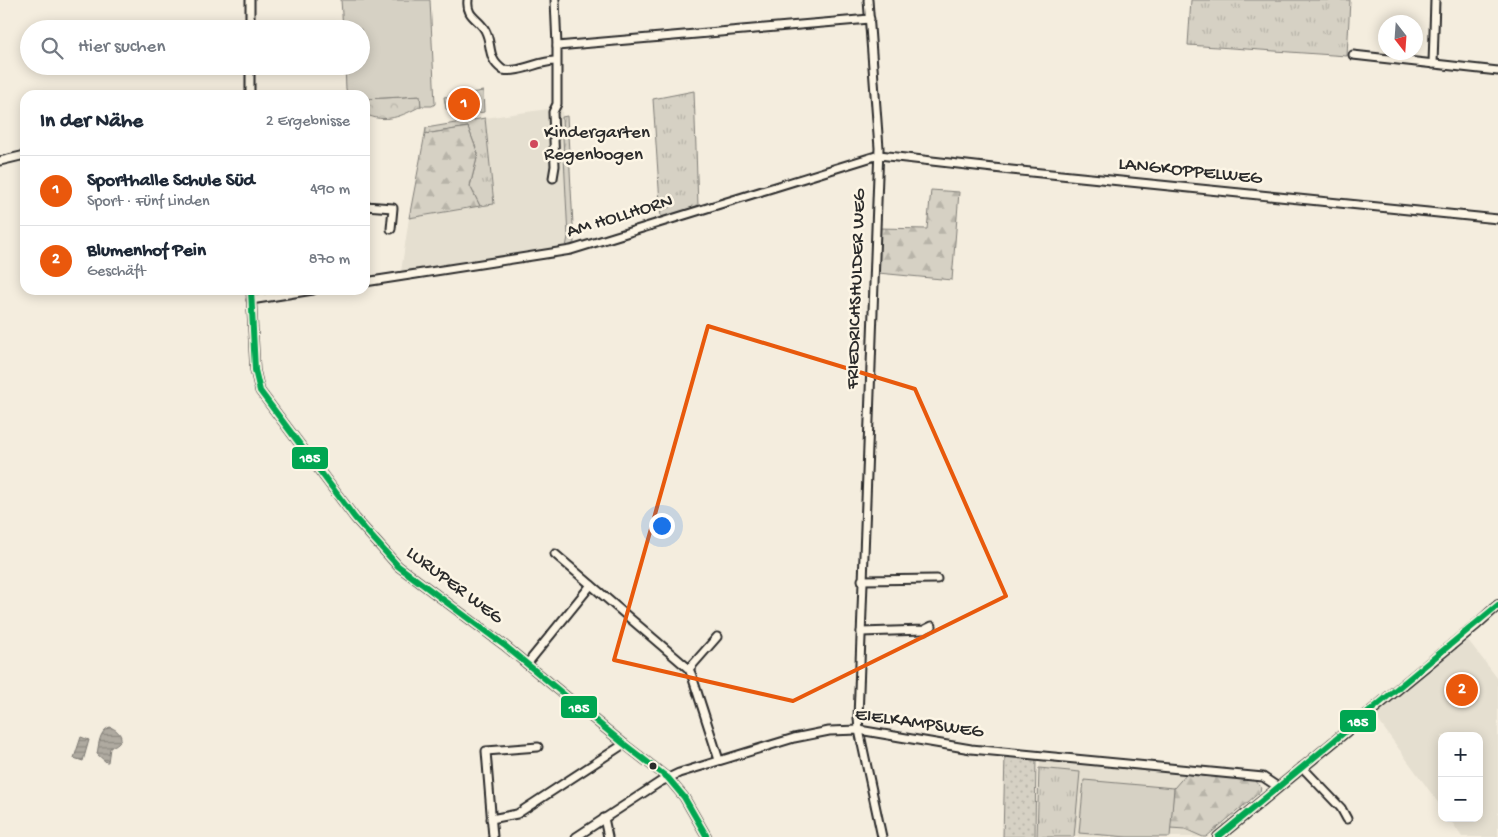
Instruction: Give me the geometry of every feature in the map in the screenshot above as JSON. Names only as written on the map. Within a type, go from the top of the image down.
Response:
[{"type":"main road","points":[[1218,837],[1498,605]]},
{"type":"street","points":[[250,0],[250,20]]},
{"type":"street","points":[[468,0],[469,12],[485,30],[492,60],[503,70],[518,70],[542,62],[556,61]]},
{"type":"street","points":[[552,178],[555,166],[553,112],[558,104],[555,0]]},
{"type":"street","name":"FRIEDRICHSHULDER WEG","points":[[868,0],[879,155],[862,580],[859,730],[882,837]]},
{"type":"street","points":[[1433,64],[1435,0]]},
{"type":"street","points":[[557,46],[870,19]]},
{"type":"street","points":[[1352,55],[1498,71]]},
{"type":"street","points":[[250,75],[250,90]]},
{"type":"street","name":"LANGKOPPELWEG","points":[[879,155],[1498,219]]},
{"type":"street","name":"AM HOLLHORN","points":[[370,281],[571,250],[879,155]]},
{"type":"street","points":[[0,161],[20,156]]},
{"type":"street","points":[[370,206],[394,208],[391,229]]},
{"type":"street","name":"LURUPER WEG","points":[[251,295],[255,370],[258,386],[266,400],[355,518],[398,566],[526,664],[668,778],[684,797],[707,837]]},
{"type":"street","points":[[251,300],[282,295]]},
{"type":"street","points":[[555,554],[689,669],[719,760]]},
{"type":"street","points":[[862,580],[937,579]]},
{"type":"street","points":[[526,664],[591,585]]},
{"type":"street","points":[[861,632],[924,630],[932,626]]},
{"type":"street","points":[[689,669],[717,637]]},
{"type":"street","name":"EIELKAMPSWEG","points":[[576,837],[668,778],[719,760],[794,738],[829,731],[859,730],[971,748],[1263,777],[1278,787]]},
{"type":"street","points":[[491,819],[517,814],[624,744]]},
{"type":"street","points":[[493,837],[486,751],[538,747]]},
{"type":"street","points":[[1302,767],[1340,808],[1347,819]]},
{"type":"street","points":[[604,818],[608,837]]},
{"type":"highlighted area","points":[[708,326],[915,389],[1006,596],[793,701],[614,660]]},
{"type":"shaded area","points":[[562,107],[568,238],[566,247],[401,272],[409,218],[494,204],[485,118]]},
{"type":"shaded area","points":[[1468,640],[1498,679],[1498,837],[1462,837],[1452,822],[1483,822],[1483,732],[1438,732],[1438,803],[1375,716]]},
{"type":"shaded area","points":[[110,727],[117,731],[121,738],[117,744],[110,748],[108,762],[106,762],[97,754],[102,735]]},
{"type":"shaded area","points":[[81,737],[89,740],[83,761],[74,758]]},
{"type":"shaded area","points":[[1040,758],[1254,779],[1261,787],[1260,792],[1206,837],[1037,837]]},
{"type":"green space","points":[[341,0],[430,0],[435,104],[432,106],[421,106],[420,96],[370,99],[370,90],[346,90],[345,75],[370,75],[370,20],[342,20]]},
{"type":"green space","points":[[1191,0],[1350,0],[1347,56],[1188,45]]},
{"type":"green space","points":[[483,91],[484,112],[452,117],[451,109],[446,109],[444,97]]},
{"type":"green space","points":[[694,91],[698,206],[661,218],[653,99]]},
{"type":"green space","points":[[421,96],[421,106],[393,118],[372,117],[370,116],[370,99]]},
{"type":"green space","points":[[567,116],[574,243],[566,247],[568,237],[562,117]]},
{"type":"green space","points":[[485,118],[494,204],[480,206],[470,186],[478,154],[468,127],[425,134],[426,128]]},
{"type":"green space","points":[[468,127],[478,154],[470,186],[480,206],[409,218],[425,134]]},
{"type":"green space","points":[[931,190],[959,192],[952,280],[878,273],[878,228],[927,229]]},
{"type":"green space","points":[[1005,755],[1036,758],[1035,837],[1003,837]]},
{"type":"green space","points":[[1039,768],[1080,772],[1074,837],[1037,837]]},
{"type":"green space","points":[[1187,773],[1254,779],[1261,787],[1260,792],[1206,837],[1203,837],[1185,829],[1170,828],[1174,788]]},
{"type":"green space","points":[[1084,780],[1174,788],[1170,837],[1127,837],[1079,833]]},
{"type":"transit line","name":"185","points":[[251,295],[255,370],[260,391],[355,518],[398,566],[504,645],[668,778],[684,797],[707,837]]},
{"type":"transit line","name":"185","points":[[1218,837],[1498,605]]},
{"type":"place","name":"Sporthalle Schule Süd","points":[[464,104]]},
{"type":"place","name":"Kindergarten Regenbogen","points":[[534,144]]},
{"type":"place","name":"Blumenhof Pein","points":[[1462,690]]}]
